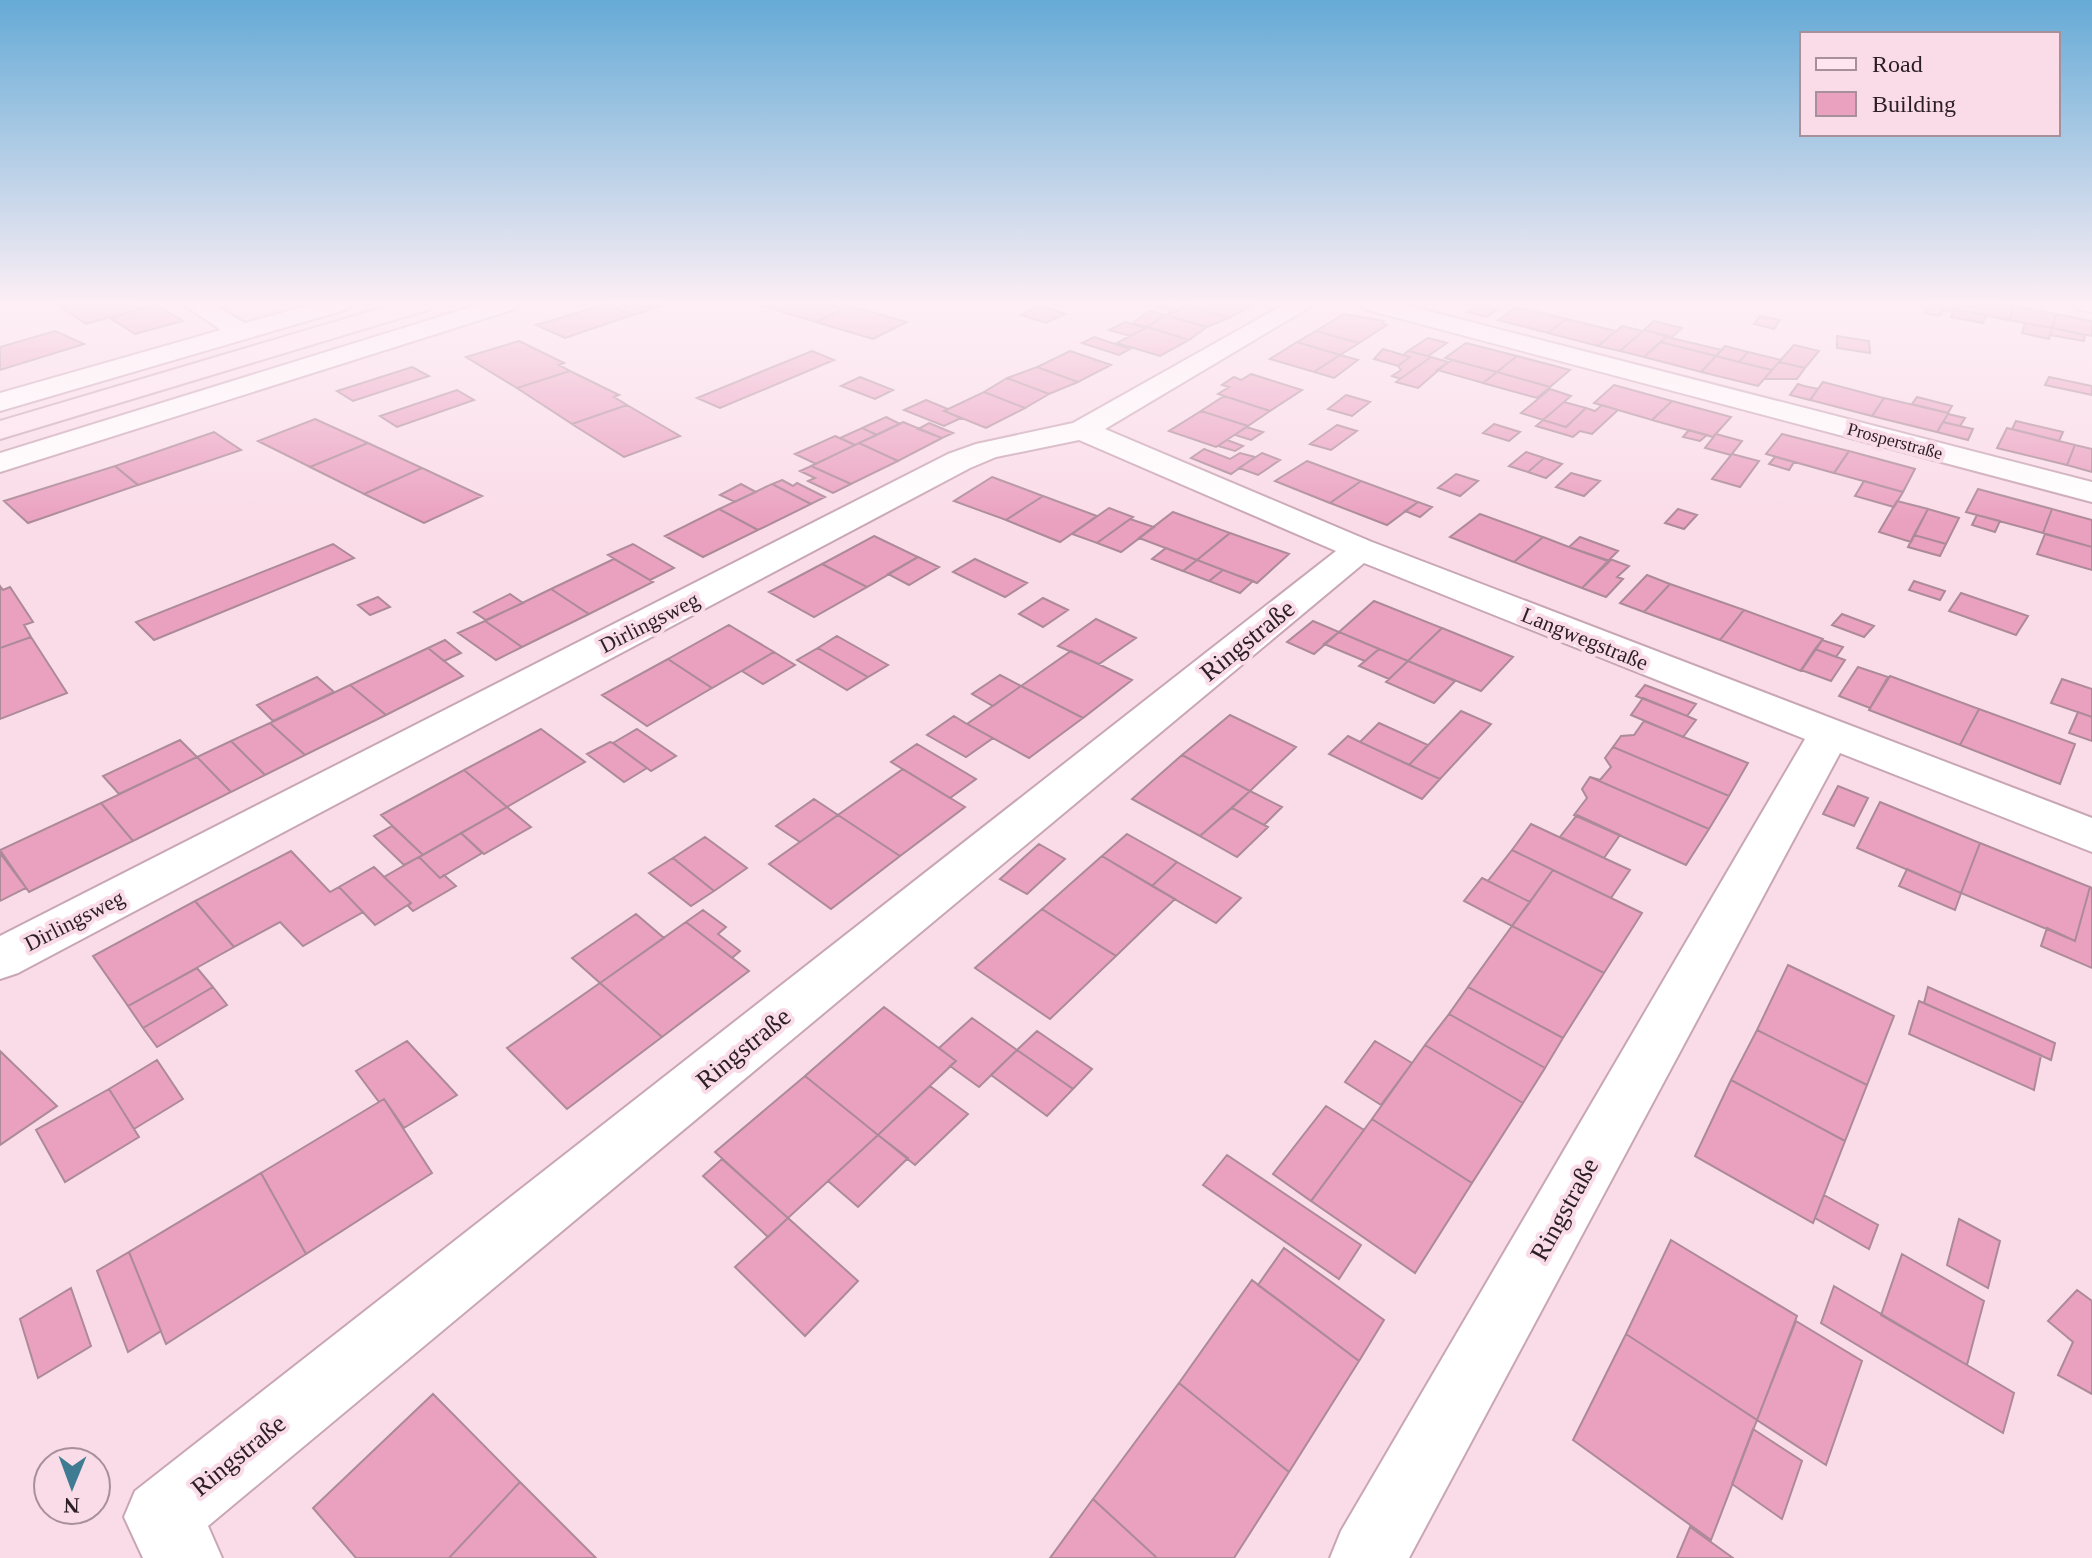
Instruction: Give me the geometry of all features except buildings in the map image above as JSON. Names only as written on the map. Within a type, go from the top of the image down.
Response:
[{"type":"main road","points":[[0,430],[178,377]]},
{"type":"street","points":[[0,402],[87,377]]},
{"type":"street","points":[[0,463],[275,377]]},
{"type":"street","name":"Dirlingsweg","points":[[0,959],[959,461],[987,450],[1082,430],[1175,377]]},
{"type":"street","name":"Prosperstraße","points":[[1651,377],[2092,492]]},
{"type":"street","name":"Langwegstraße","points":[[1082,430],[1360,549],[2092,836]]},
{"type":"street","name":"Ringstraße","points":[[184,1558],[161,1517],[1360,549]]},
{"type":"street","name":"Ringstraße","points":[[1368,1558],[1829,734]]}]
